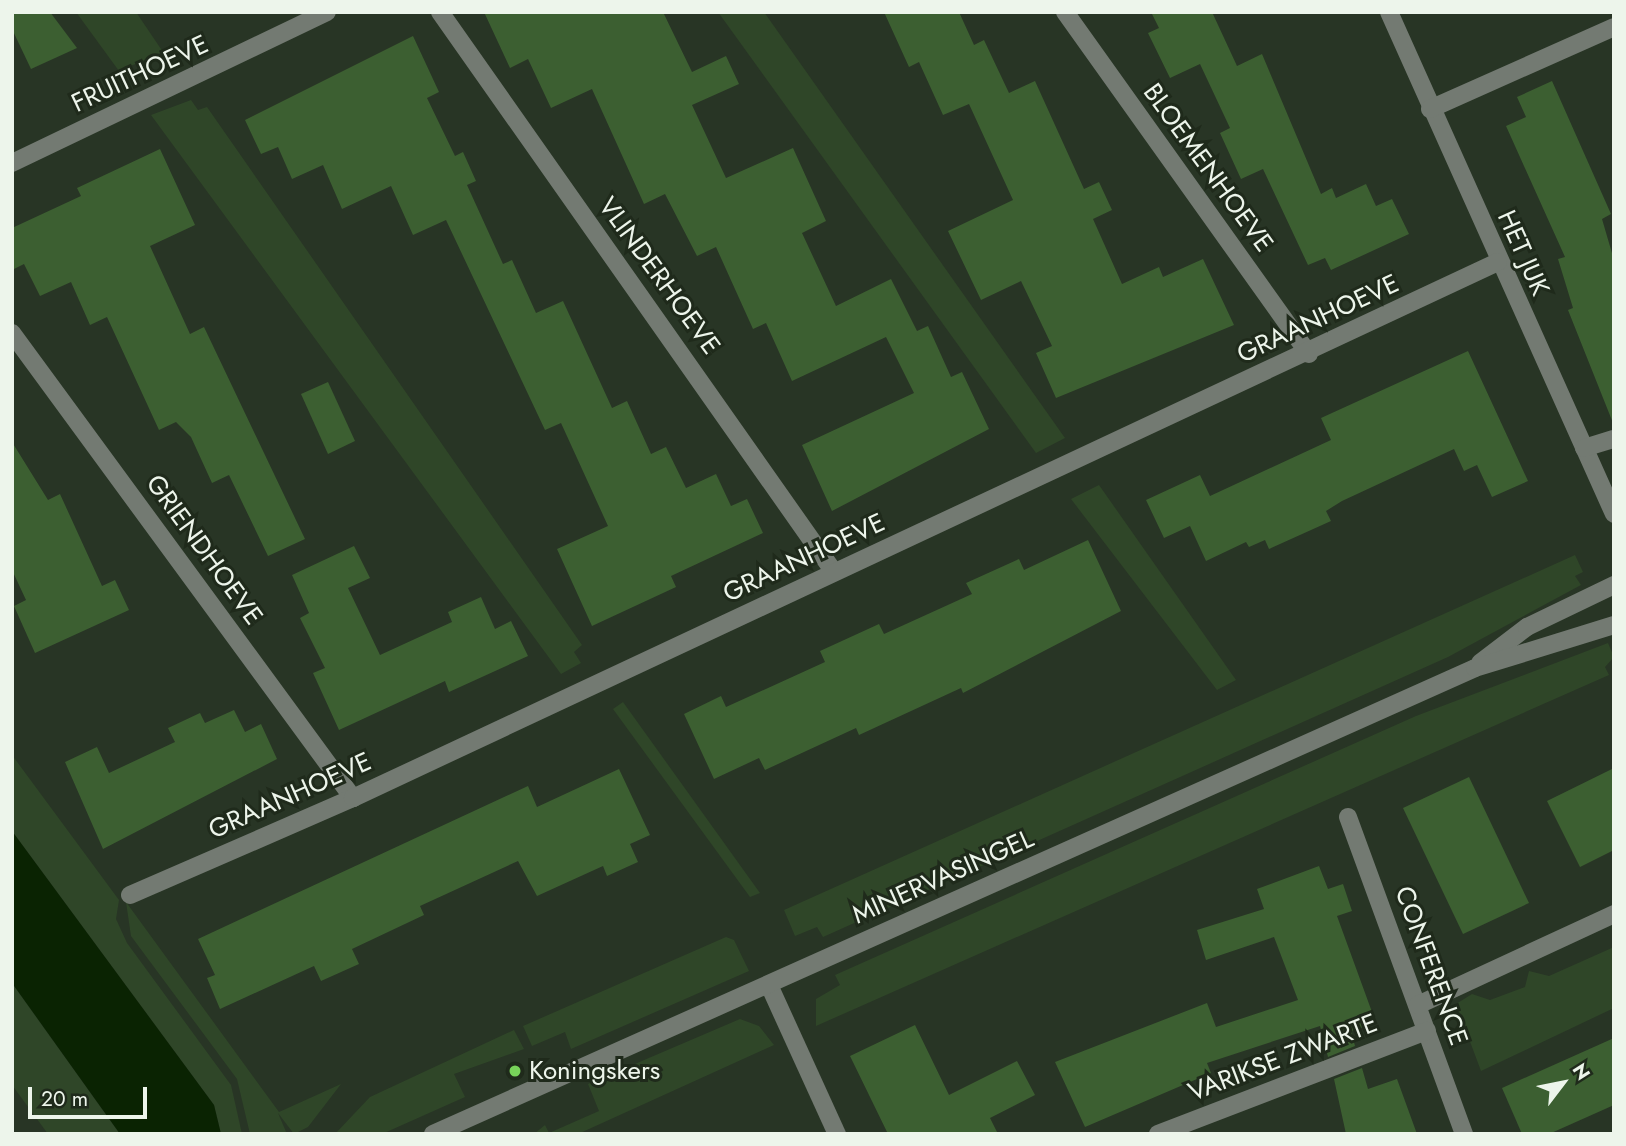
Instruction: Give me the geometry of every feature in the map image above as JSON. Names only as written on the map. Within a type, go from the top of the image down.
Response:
[{"type":"street","name":"FRUITHOEVE","points":[[12,163],[327,12]]},
{"type":"street","name":"VLINDERHOEVE","points":[[440,12],[834,572]]},
{"type":"street","name":"BLOEMENHOEVE","points":[[1065,12],[1309,354]]},
{"type":"street","name":"HET JUK","points":[[1389,12],[1498,262],[1614,514]]},
{"type":"street","points":[[1430,109],[1614,27]]},
{"type":"street","name":"GRAANHOEVE","points":[[130,895],[353,798],[834,572],[1309,354],[1498,262]]},
{"type":"street","name":"GRIENDHOEVE","points":[[12,333],[353,798]]},
{"type":"street","points":[[1584,448],[1614,439]]},
{"type":"street","name":"MINERVASINGEL","points":[[1475,668],[1527,627],[1614,585]]},
{"type":"street","name":"MINERVASINGEL","points":[[433,1134],[1475,668],[1614,625]]},
{"type":"street","name":"CONFERENCE","points":[[1348,817],[1464,1134]]},
{"type":"street","points":[[1418,1005],[1614,914]]},
{"type":"street","points":[[769,985],[837,1134]]},
{"type":"street","name":"VARIKSE ZWARTE","points":[[1158,1134],[1427,1031]]},
{"type":"shaded area","points":[[76,12],[136,12],[163,52],[119,71]]},
{"type":"shaded area","points":[[718,12],[764,12],[1065,438],[1036,453]]},
{"type":"shaded area","points":[[191,100],[198,110],[207,107],[582,645],[574,652],[581,663],[561,674],[151,115]]},
{"type":"shaded area","points":[[1099,485],[1236,680],[1217,690],[1071,499]]},
{"type":"shaded area","points":[[1575,555],[1583,572],[1575,576],[1581,585],[1448,657],[823,937],[817,927],[795,936],[784,910]]},
{"type":"shaded area","points":[[1608,643],[1614,657],[1605,667],[1609,675],[816,1026],[816,999],[840,985],[835,975],[1416,716]]},
{"type":"shaded area","points":[[623,702],[760,893],[750,897],[613,709]]},
{"type":"shaded area","points":[[12,755],[119,900],[116,919],[127,943],[231,1085],[242,1134],[221,1134],[214,1105],[12,831]]},
{"type":"shaded area","points":[[12,831],[214,1105],[221,1134],[120,1134],[12,983]]},
{"type":"shaded area","points":[[126,902],[279,1112],[341,1084],[308,1127],[294,1134],[278,1113],[287,1134],[250,1134],[237,1079],[131,936]]},
{"type":"shaded area","points":[[726,937],[734,940],[749,971],[571,1049],[565,1032],[532,1046],[523,1026]]},
{"type":"shaded area","points":[[1614,947],[1614,1008],[1481,1071],[1456,1004],[1472,994],[1490,1000],[1525,987],[1529,971],[1549,976]]},
{"type":"shaded area","points":[[12,983],[120,1134],[48,1134],[12,1085]]},
{"type":"shaded area","points":[[740,1019],[759,1026],[774,1045],[578,1134],[534,1134],[545,1125],[549,1133],[599,1111],[588,1084]]},
{"type":"shaded area","points":[[514,1030],[524,1049],[454,1074],[465,1097],[382,1134],[335,1134],[370,1097]]},
{"type":"building","points":[[12,12],[50,12],[77,48],[31,69],[12,29]]},
{"type":"building","points":[[484,12],[663,12],[692,72],[726,56],[739,84],[692,105],[726,178],[793,148],[826,221],[802,233],[836,306],[891,279],[917,331],[928,326],[951,377],[962,372],[989,429],[832,511],[802,445],[914,393],[886,337],[792,381],[766,323],[753,329],[716,247],[697,256],[665,194],[644,204],[592,89],[551,108],[528,59],[510,68]]},
{"type":"building","points":[[884,12],[959,12],[974,45],[984,40],[1009,93],[1035,81],[1084,189],[1099,182],[1112,210],[1093,219],[1122,284],[1159,267],[1163,277],[1203,259],[1234,325],[1056,398],[1036,353],[1052,346],[1021,281],[981,300],[948,231],[1013,200],[969,104],[943,115],[919,62],[909,67]]},
{"type":"building","points":[[1151,12],[1212,12],[1237,66],[1262,54],[1321,194],[1332,188],[1336,198],[1366,184],[1376,206],[1392,199],[1409,234],[1331,270],[1325,258],[1308,265],[1263,169],[1241,179],[1220,133],[1230,128],[1200,64],[1170,78],[1148,33],[1159,28]]},
{"type":"building","points":[[413,36],[439,92],[427,98],[455,156],[463,152],[476,181],[467,185],[503,264],[512,260],[536,313],[563,301],[612,408],[627,401],[651,454],[666,447],[686,488],[716,474],[731,506],[747,499],[763,533],[671,576],[676,587],[592,626],[557,549],[608,526],[561,423],[545,430],[446,220],[413,235],[391,186],[342,209],[323,165],[292,179],[278,147],[261,154],[245,120]]},
{"type":"building","points":[[1552,81],[1611,214],[1602,219],[1614,260],[1613,423],[1568,310],[1573,308],[1558,259],[1565,257],[1506,126],[1526,117],[1517,97]]},
{"type":"building","points":[[160,149],[195,225],[150,246],[190,334],[204,327],[305,539],[268,556],[229,475],[212,483],[191,437],[176,422],[159,430],[107,317],[90,325],[71,282],[40,296],[24,264],[12,270],[12,228],[81,196],[77,188]]},
{"type":"building","points":[[1468,351],[1528,481],[1492,497],[1477,465],[1464,471],[1454,449],[1342,501],[1326,511],[1331,521],[1269,549],[1265,540],[1249,547],[1246,542],[1206,561],[1190,526],[1164,538],[1146,500],[1200,475],[1210,496],[1331,440],[1321,418]]},
{"type":"building","points":[[328,382],[355,441],[328,454],[301,394]]},
{"type":"building","points":[[12,442],[48,500],[60,494],[102,586],[115,580],[129,610],[35,653],[14,606],[26,600],[12,570]]},
{"type":"building","points":[[1088,540],[1121,611],[963,693],[961,688],[859,735],[856,728],[765,770],[759,758],[714,779],[684,714],[721,696],[726,707],[825,662],[820,651],[879,624],[884,634],[972,594],[966,583],[1019,559],[1024,570]]},
{"type":"building","points":[[354,546],[370,578],[348,588],[380,655],[452,622],[448,612],[481,597],[495,629],[511,621],[528,656],[449,692],[445,681],[339,730],[313,673],[325,668],[300,618],[309,613],[292,575]]},
{"type":"building","points":[[234,710],[245,732],[261,724],[277,759],[103,849],[65,762],[97,747],[109,773],[175,742],[168,728],[200,713],[205,723]]},
{"type":"building","points":[[1614,768],[1614,850],[1580,867],[1547,801]]},
{"type":"building","points":[[619,769],[650,835],[630,844],[638,862],[607,876],[603,866],[537,896],[518,861],[420,906],[424,915],[352,949],[359,964],[321,981],[314,966],[220,1009],[207,978],[215,975],[198,939],[528,786],[537,807]]},
{"type":"building","points":[[1469,777],[1529,903],[1463,934],[1403,808]]},
{"type":"building","points":[[1319,866],[1328,889],[1343,884],[1352,911],[1337,916],[1376,1023],[1351,1031],[1355,1046],[1328,1057],[1320,1026],[1207,1063],[1211,1073],[1085,1127],[1055,1062],[1207,1003],[1216,1027],[1298,1000],[1274,937],[1206,960],[1197,930],[1264,909],[1257,889]]},
{"type":"building","points":[[915,1025],[949,1095],[1017,1061],[1035,1095],[990,1118],[998,1134],[888,1134],[850,1056]]},
{"type":"building","points":[[1614,1038],[1614,1105],[1549,1134],[1522,1134],[1502,1088]]},
{"type":"building","points":[[1362,1068],[1368,1089],[1397,1079],[1417,1134],[1346,1134],[1334,1079]]},
{"type":"place","name":"Koningskers","points":[[515,1071]]}]
